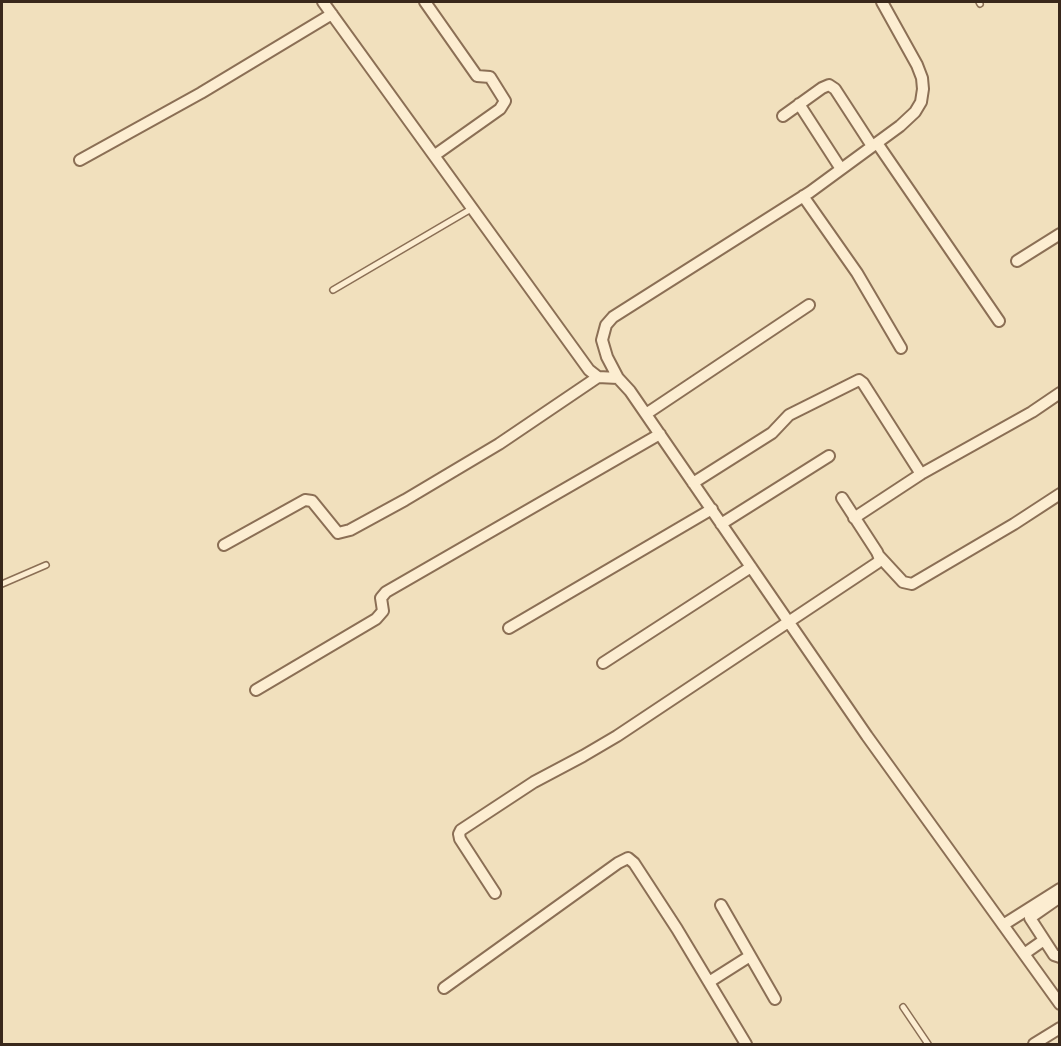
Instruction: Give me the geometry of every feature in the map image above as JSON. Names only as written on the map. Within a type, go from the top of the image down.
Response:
[{"type":"street","points":[[425,2],[477,75],[490,77],[505,102],[500,109],[435,155]]},
{"type":"street","points":[[882,2],[917,65],[923,89],[921,102],[915,112],[900,126],[803,196],[613,317],[606,325],[602,340],[607,357],[618,378],[660,434],[867,736],[1059,1004]]},
{"type":"street","points":[[80,160],[201,93],[329,6],[589,370],[598,377],[618,378]]},
{"type":"street","points":[[783,116],[825,85],[832,86],[999,321]]},
{"type":"street","points":[[799,104],[841,169]]},
{"type":"street","points":[[803,196],[856,273],[902,348]]},
{"type":"street","points":[[1017,261],[1059,234]]},
{"type":"street","points":[[646,414],[809,305]]},
{"type":"street","points":[[224,545],[305,500],[312,501],[338,532],[350,530],[499,444],[598,377]]},
{"type":"street","points":[[693,483],[772,433],[789,415],[859,380],[921,474]]},
{"type":"street","points":[[855,518],[921,474],[1032,412],[1059,393]]},
{"type":"street","points":[[256,690],[376,619],[383,611],[381,598],[386,592],[660,434]]},
{"type":"street","points":[[722,524],[829,456]]},
{"type":"street","points":[[842,498],[879,556],[906,584],[912,584],[1014,524],[1059,494]]},
{"type":"street","points":[[509,628],[712,509]]},
{"type":"street","points":[[495,893],[460,839],[459,832],[534,782],[617,736],[789,623],[874,566],[879,561],[879,556]]},
{"type":"street","points":[[603,663],[751,567]]},
{"type":"street","points":[[444,988],[628,858],[634,863],[670,919],[746,1044]]},
{"type":"street","points":[[1003,925],[1059,889]]},
{"type":"street","points":[[1059,897],[1030,918],[1054,956],[1059,957]]},
{"type":"street","points":[[721,905],[775,999]]},
{"type":"street","points":[[1023,954],[1044,940]]},
{"type":"street","points":[[709,982],[750,956]]},
{"type":"street","points":[[1034,1044],[1059,1028]]},
{"type":"lane","points":[[333,290],[473,208]]},
{"type":"lane","points":[[2,584],[45,565]]},
{"type":"lane","points":[[903,1007],[928,1044]]}]
